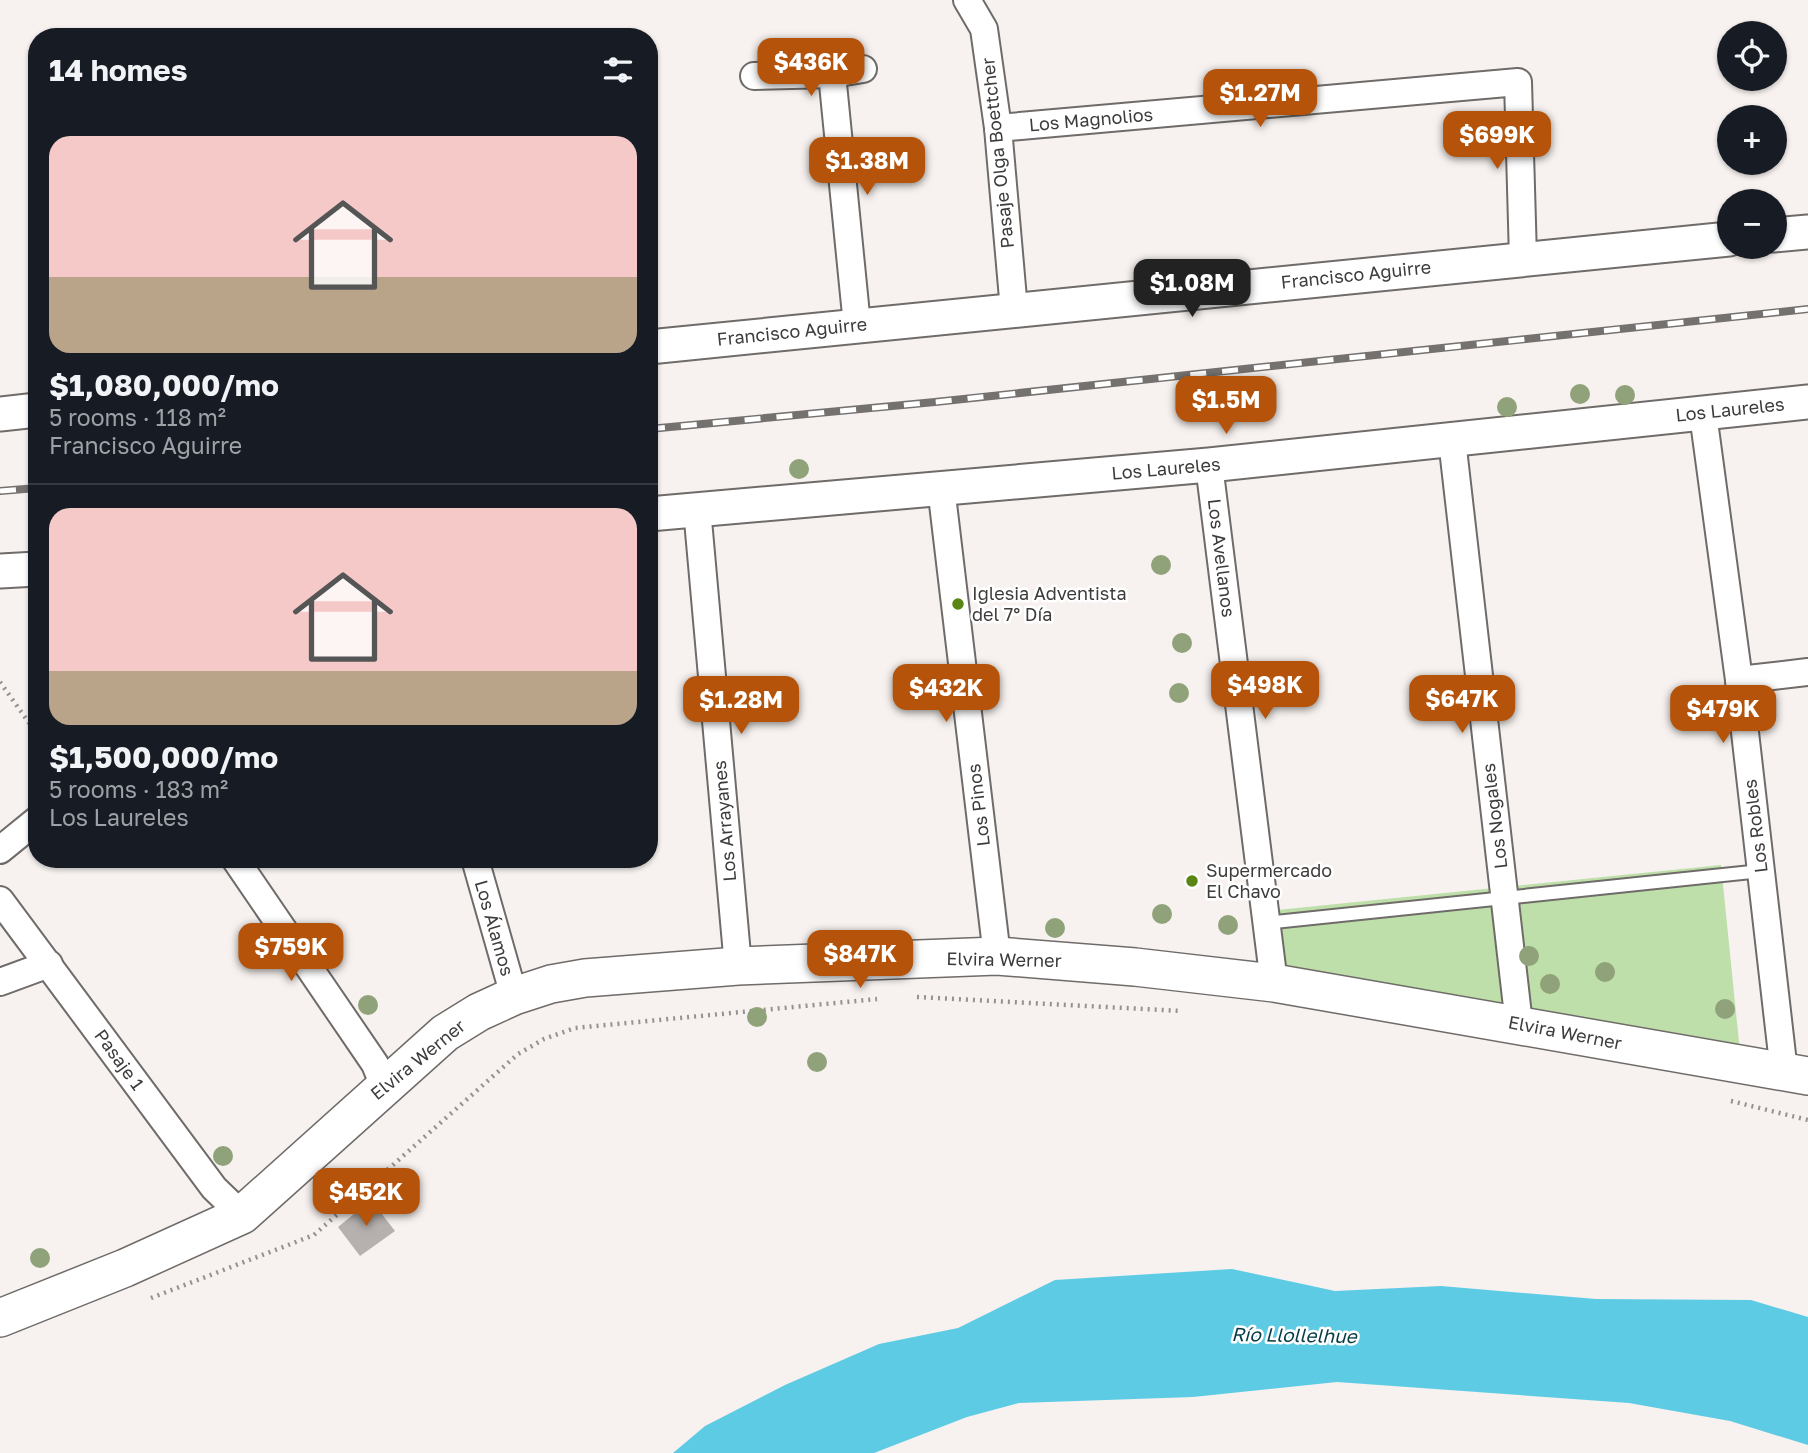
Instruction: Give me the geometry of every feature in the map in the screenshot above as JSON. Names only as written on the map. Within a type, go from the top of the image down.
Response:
[{"type":"main road","name":"Elvira Werner","points":[[0,1318],[125,1268],[243,1215],[445,1032],[478,1012],[514,996],[551,984],[584,978],[738,966],[997,956],[1135,967],[1274,984],[1519,1024],[1796,1074]]},
{"type":"street","name":"Pasaje Olga Boettcher","points":[[967,0],[984,29],[998,128],[1014,310]]},
{"type":"street","points":[[754,76],[832,74],[863,69]]},
{"type":"street","points":[[832,74],[857,325]]},
{"type":"street","name":"Los Magnolios","points":[[998,128],[1518,82],[1523,258]]},
{"type":"street","points":[[1787,234],[1808,232]]},
{"type":"street","name":"Francisco Aguirre","points":[[658,346],[1717,240]]},
{"type":"street","name":"Los Laureles","points":[[658,513],[1209,465],[1808,402]]},
{"type":"street","points":[[0,414],[28,411]]},
{"type":"street","name":"Los Robles","points":[[1703,414],[1739,680],[1761,871],[1796,1074]]},
{"type":"street","name":"Los Nogales","points":[[1451,440],[1519,1024]]},
{"type":"street","name":"Los Avellanos","points":[[1209,465],[1274,984]]},
{"type":"street","name":"Los Pinos","points":[[941,487],[997,956]]},
{"type":"street","name":"Los Arrayanes","points":[[697,509],[738,966]]},
{"type":"street","points":[[0,571],[28,569]]},
{"type":"street","points":[[1739,680],[1808,672]]},
{"type":"street","points":[[0,850],[28,827]]},
{"type":"street","points":[[241,868],[375,1064],[384,1086]]},
{"type":"street","name":"Los Álamos","points":[[478,868],[514,996]]},
{"type":"street","name":"Pasaje 1","points":[[0,900],[214,1188],[243,1215]]},
{"type":"street","points":[[0,982],[48,964]]},
{"type":"lane","points":[[1266,923],[1761,871]]},
{"type":"path","points":[[0,682],[28,721]]},
{"type":"path","points":[[903,996],[1188,1011]]},
{"type":"path","points":[[138,1303],[314,1236],[518,1054],[544,1039],[575,1028],[889,998]]},
{"type":"path","points":[[1729,1101],[1808,1120]]},
{"type":"green space","points":[[1721,865],[1740,1052],[1262,973],[1257,912]]},
{"type":"water","name":"Río Llollelhue","points":[[1232,1269],[1335,1291],[1441,1286],[1596,1299],[1751,1300],[1808,1317],[1808,1445],[1730,1421],[1629,1403],[1337,1382],[1193,1397],[1019,1403],[967,1417],[874,1453],[673,1453],[705,1426],[785,1385],[879,1344],[958,1328],[1055,1280]]},
{"type":"building","points":[[371,1200],[395,1231],[360,1256],[338,1227]]},
{"type":"railway","points":[[658,428],[935,402],[1808,309]]},
{"type":"railway","points":[[0,491],[28,489]]},
{"type":"place","name":"Iglesia Adventista del 7° Día","points":[[958,604]]},
{"type":"place","name":"Supermercado El Chavo","points":[[1192,881]]}]
